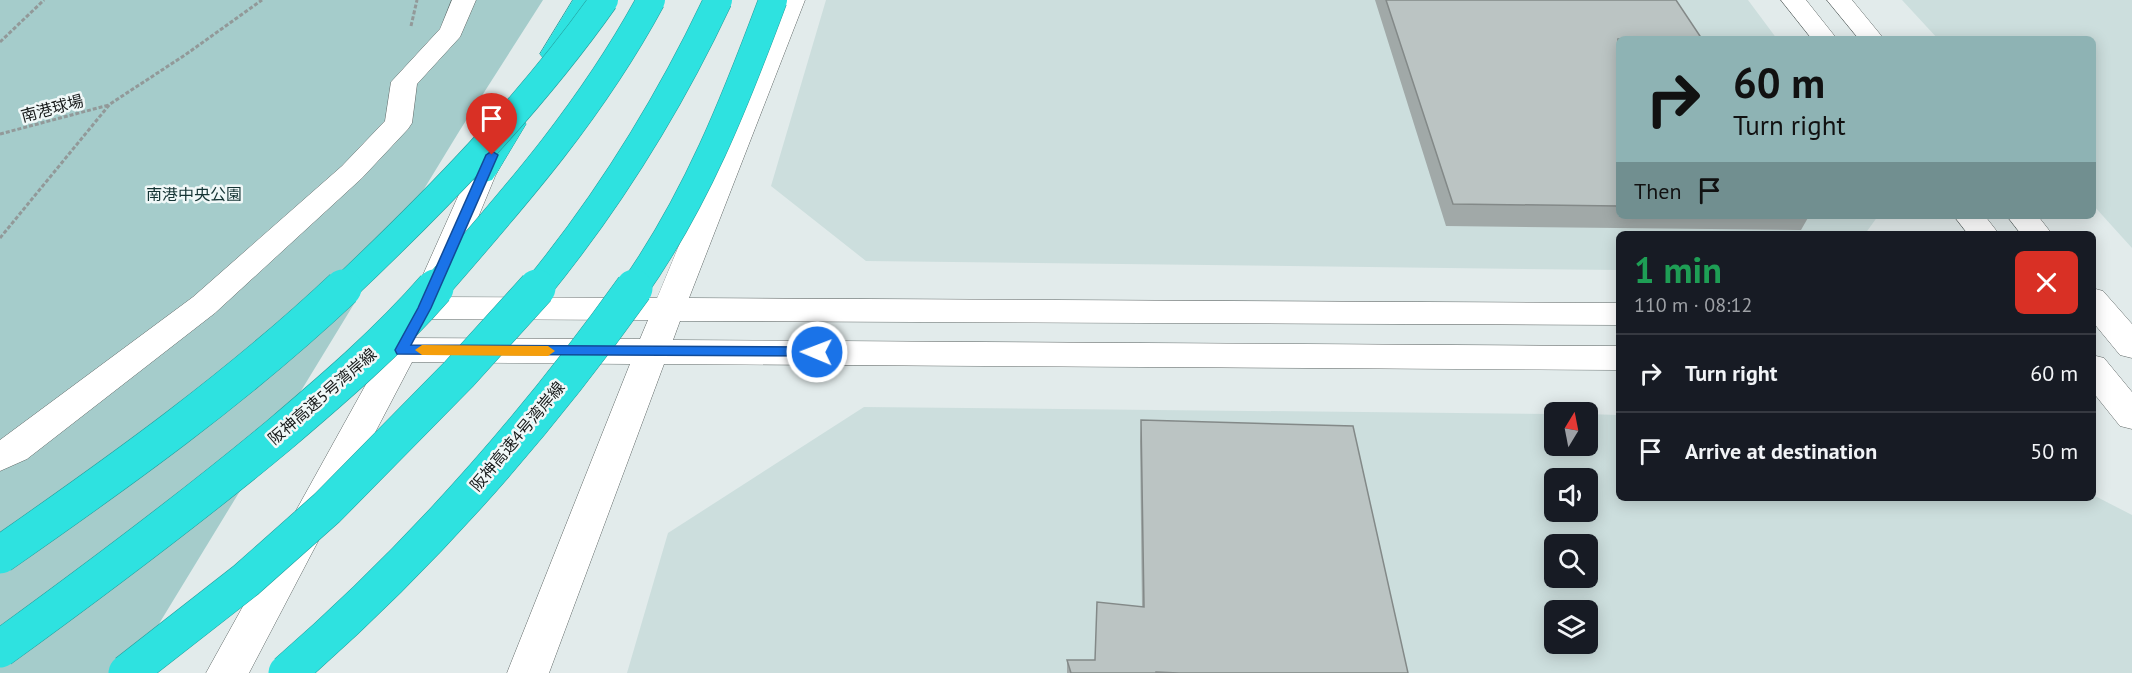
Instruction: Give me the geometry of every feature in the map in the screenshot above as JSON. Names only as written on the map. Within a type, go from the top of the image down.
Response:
[{"type":"highway","points":[[482,174],[585,0]]},
{"type":"highway","points":[[0,555],[123,468],[238,380],[326,303],[391,243],[500,128],[543,80],[604,0]]},
{"type":"highway","name":"阪神高速5号湾岸線","points":[[0,649],[77,594],[304,414],[393,332],[517,195],[562,139],[598,90],[651,0]]},
{"type":"highway","points":[[127,673],[263,566],[361,473],[475,357],[537,287],[598,209],[641,146],[679,80],[718,0]]},
{"type":"highway","name":"阪神高速4号湾岸線","points":[[287,673],[391,575],[468,494],[596,342],[670,232],[704,169],[746,71],[773,0]]},
{"type":"street","points":[[0,457],[14,449],[204,305],[352,172],[398,123],[404,82],[451,32],[464,0]]},
{"type":"street","points":[[227,673],[424,308],[482,174],[573,0]]},
{"type":"street","points":[[528,673],[652,351],[793,0]]},
{"type":"street","points":[[1793,0],[1823,36]]},
{"type":"street","points":[[1839,0],[1869,36]]},
{"type":"street","points":[[1972,219],[1982,231]]},
{"type":"street","points":[[2024,219],[2034,231]]},
{"type":"street","points":[[424,308],[1616,314]]},
{"type":"street","points":[[2098,311],[2132,346]]},
{"type":"street","points":[[402,350],[1616,358]]},
{"type":"street","points":[[2096,362],[2132,363]]},
{"type":"street","points":[[2096,372],[2132,416]]},
{"type":"path","points":[[0,42],[44,0]]},
{"type":"path","points":[[0,238],[110,104],[185,56],[262,0]]},
{"type":"path","name":"南港球場","points":[[0,134],[110,104]]},
{"type":"shaded area","points":[[826,0],[1748,0],[1775,36],[1616,36],[1616,219],[1876,219],[1867,231],[1616,231],[1616,270],[866,261],[771,186]]},
{"type":"shaded area","points":[[1902,0],[2132,0],[2132,248],[2096,208],[2096,36],[1935,36]]},
{"type":"shaded area","points":[[864,407],[1544,414],[1544,456],[1598,456],[1598,414],[1616,415],[1616,501],[2096,501],[2096,497],[2132,515],[2132,673],[627,673],[668,533]]},
{"type":"green space","name":"南港中央公園","points":[[0,0],[543,0],[460,130],[129,673],[0,673]]},
{"type":"building","points":[[1386,0],[1676,0],[1700,36],[1616,36],[1616,206],[1453,204]]},
{"type":"building","points":[[1141,420],[1353,426],[1408,673],[1071,673],[1067,660],[1095,660],[1097,602],[1144,607]]},
{"type":"slow traffic","points":[[422,350],[548,351]]},
{"type":"route","points":[[492,155],[424,308],[402,350],[817,352]]}]
